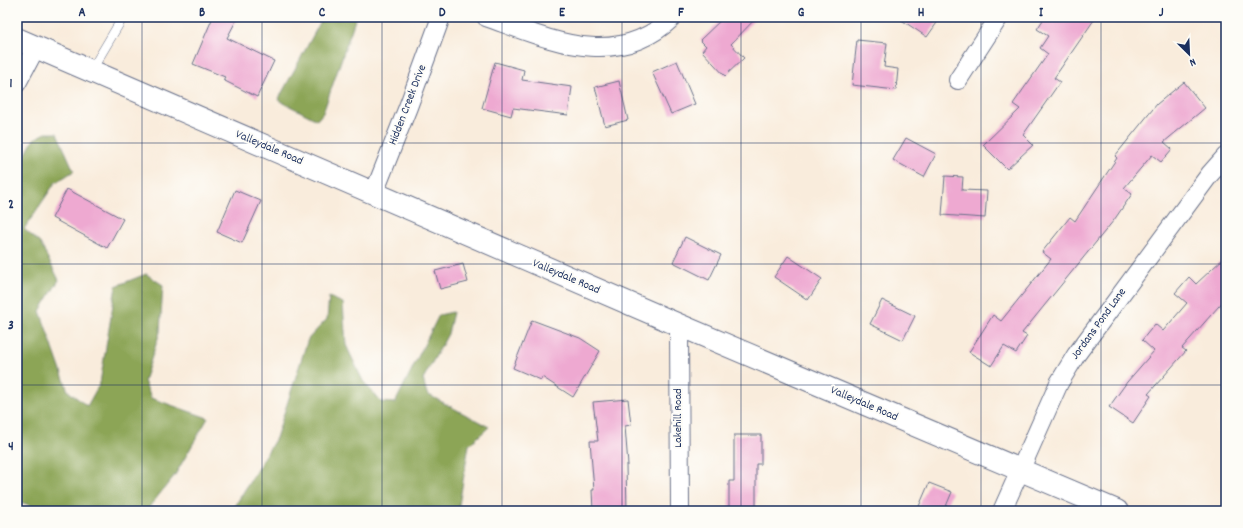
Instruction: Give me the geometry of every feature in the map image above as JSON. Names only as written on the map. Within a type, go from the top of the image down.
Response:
[{"type":"street","name":"Hidden Creek Drive","points":[[374,193],[441,17]]},
{"type":"street","points":[[486,17],[563,44],[598,47],[629,44],[659,30],[673,17]]},
{"type":"street","points":[[958,80],[999,17]]},
{"type":"street","name":"Valleydale Road","points":[[27,43],[679,325],[1117,511]]},
{"type":"street","points":[[17,83],[27,43]]},
{"type":"street","name":"Jordans Pond Lane","points":[[1002,511],[1059,383],[1076,355],[1210,174],[1226,156]]},
{"type":"street","name":"Lakehill Road","points":[[679,325],[680,511]]},
{"type":"lane","points":[[91,71],[124,17]]},
{"type":"green space","points":[[323,17],[356,17],[323,113],[317,120],[278,100]]},
{"type":"green space","points":[[46,133],[57,133],[74,171],[55,183],[24,229],[40,243],[59,280],[40,311],[68,391],[87,406],[100,383],[116,286],[146,274],[163,285],[160,332],[144,381],[151,398],[208,418],[175,475],[146,511],[47,511],[17,501],[17,170],[34,139]]},
{"type":"green space","points":[[329,297],[343,303],[346,345],[363,381],[381,402],[395,403],[439,315],[453,312],[448,334],[423,379],[427,394],[489,427],[469,445],[458,511],[232,511],[276,438],[308,339],[327,319]]},
{"type":"building","points":[[213,17],[238,17],[227,38],[274,61],[257,97],[223,80],[225,77],[193,64]]},
{"type":"building","points":[[724,17],[757,17],[731,44],[744,58],[725,76],[702,51],[706,46],[700,40]]},
{"type":"building","points":[[897,17],[941,17],[927,37]]},
{"type":"building","points":[[1045,17],[1096,17],[1054,78],[1060,82],[1023,135],[1033,145],[1007,169],[983,145],[1020,109],[1013,104],[1048,54],[1040,48],[1048,36],[1037,29]]},
{"type":"building","points":[[857,40],[887,43],[884,67],[898,69],[896,90],[852,85]]},
{"type":"building","points":[[677,61],[695,104],[671,114],[652,72]]},
{"type":"building","points":[[495,62],[524,70],[522,80],[572,87],[568,115],[513,108],[511,116],[482,108]]},
{"type":"building","points":[[619,81],[628,120],[605,126],[595,87]]},
{"type":"building","points":[[1184,82],[1205,108],[1164,142],[1172,149],[1161,162],[1152,155],[1124,188],[1132,194],[1114,220],[1022,333],[1027,336],[1016,353],[1004,346],[991,366],[969,352],[993,315],[1001,321],[1051,259],[1042,252],[1070,217],[1075,221],[1117,158],[1115,156],[1157,104]]},
{"type":"building","points":[[906,138],[936,154],[924,177],[893,160]]},
{"type":"building","points":[[945,176],[963,177],[962,190],[987,191],[985,218],[942,215]]},
{"type":"building","points":[[67,189],[123,219],[107,248],[52,218]]},
{"type":"building","points":[[235,190],[261,201],[242,243],[217,232]]},
{"type":"building","points":[[685,237],[721,255],[709,280],[673,262]]},
{"type":"building","points":[[788,256],[822,279],[808,300],[774,277]]},
{"type":"building","points":[[1226,256],[1226,298],[1182,348],[1186,351],[1148,394],[1151,396],[1133,423],[1109,407],[1127,382],[1154,351],[1142,340],[1155,324],[1163,331],[1187,303],[1175,293],[1189,277],[1196,284]]},
{"type":"building","points":[[463,264],[468,282],[440,289],[435,271]]},
{"type":"building","points":[[882,300],[915,316],[903,340],[870,324]]},
{"type":"building","points":[[532,320],[580,338],[600,351],[573,397],[542,377],[541,380],[513,368]]},
{"type":"building","points":[[628,399],[631,425],[625,426],[628,465],[626,465],[627,511],[593,511],[592,490],[594,490],[590,441],[598,441],[593,402]]},
{"type":"building","points":[[734,435],[761,435],[761,464],[756,464],[756,508],[729,509],[729,481],[734,481]]},
{"type":"building","points":[[929,483],[952,492],[944,511],[917,511]]}]
